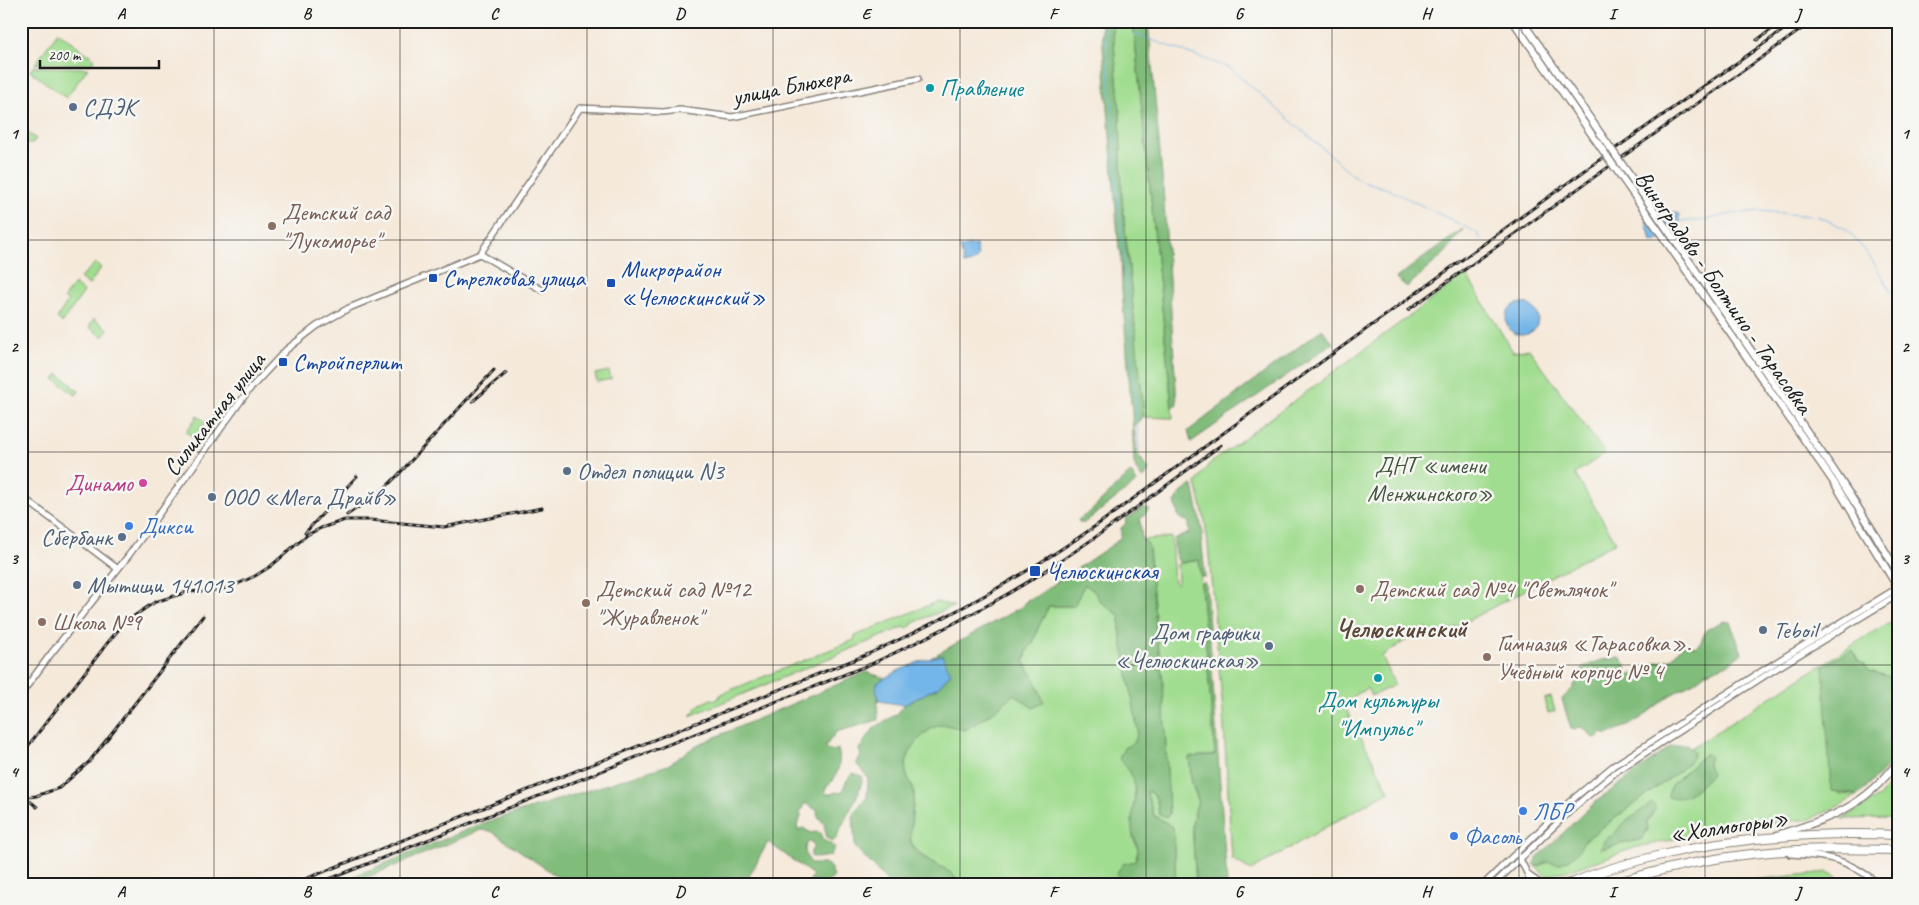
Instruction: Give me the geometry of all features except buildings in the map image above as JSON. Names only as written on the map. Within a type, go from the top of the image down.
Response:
[{"type":"highway","name":"«Холмогоры»","points":[[1572,883],[1616,868],[1668,854],[1747,839],[1772,836],[1839,834],[1898,835]]},
{"type":"highway","name":"«Холмогоры»","points":[[1612,884],[1680,866],[1762,852],[1898,850]]},
{"type":"main road","name":"Виноградово - Болтино - Тарасовка","points":[[1513,21],[1837,475],[1898,573]]},
{"type":"main road","name":"Виноградово - Болтино - Тарасовка","points":[[1522,21],[1835,484],[1898,588]]},
{"type":"main road","points":[[1772,836],[1830,818],[1850,808],[1869,795],[1898,761]]},
{"type":"street","name":"улица Блюхера","points":[[480,254],[580,108],[663,112],[680,110],[732,117],[918,79]]},
{"type":"street","points":[[480,254],[542,290]]},
{"type":"street","name":"Силикатная улица","points":[[21,694],[53,650],[118,569],[248,391],[286,350],[317,326],[349,308],[480,254]]},
{"type":"street","points":[[21,496],[118,569]]},
{"type":"street","points":[[1484,884],[1515,852],[1567,804],[1613,766],[1893,595]]},
{"type":"street","points":[[1494,884],[1572,808],[1618,771],[1778,664]]},
{"type":"street","points":[[1515,852],[1528,875],[1530,884]]},
{"type":"street","points":[[1762,852],[1816,855],[1833,858],[1855,867],[1879,884]]},
{"type":"street","points":[[1528,875],[1541,884]]},
{"type":"street","points":[[1559,884],[1572,883]]},
{"type":"green space","points":[[1101,21],[1112,21],[1120,112],[1122,199],[1144,415],[1134,427],[1137,453],[1149,470],[1142,479],[1134,463],[1133,406],[1131,403],[1122,290],[1121,252],[1119,250]]},
{"type":"green space","points":[[1112,21],[1133,21],[1173,418],[1144,417],[1122,199],[1120,112]]},
{"type":"green space","points":[[1133,21],[1148,21],[1163,187],[1177,404],[1172,407]]},
{"type":"green space","points":[[58,32],[95,59],[91,64],[35,64]]},
{"type":"green space","points":[[33,67],[88,68],[66,98],[30,71]]},
{"type":"green space","points":[[21,128],[36,139],[32,144],[21,144]]},
{"type":"green space","points":[[1463,229],[1445,253],[1407,287],[1396,278]]},
{"type":"green space","points":[[95,263],[101,268],[89,285],[80,278]]},
{"type":"green space","name":"ДНТ «имени Менжинского»","points":[[1466,274],[1513,352],[1529,349],[1605,453],[1575,474],[1616,542],[1431,640],[1426,627],[1382,656],[1395,685],[1371,696],[1367,688],[1343,703],[1389,791],[1251,870],[1232,859],[1223,712],[1208,545],[1205,521],[1196,483],[1209,464]]},
{"type":"green space","points":[[74,284],[84,292],[62,323],[57,318],[68,301],[64,298]]},
{"type":"green space","points":[[94,319],[108,329],[103,337],[89,327]]},
{"type":"green space","points":[[1322,329],[1333,343],[1191,442],[1188,431]]},
{"type":"green space","points":[[609,371],[611,379],[597,382],[595,374]]},
{"type":"green space","points":[[58,374],[79,391],[76,395],[54,379]]},
{"type":"green space","points":[[197,416],[206,422],[195,438],[186,432]]},
{"type":"green space","points":[[1130,473],[1137,482],[1084,523],[1080,523],[1078,520],[1090,512]]},
{"type":"green space","points":[[1192,485],[1203,534],[1201,535],[1205,577],[1201,577],[1199,560],[1180,563],[1175,551],[1174,539],[1189,533],[1189,522],[1179,518],[1175,503],[1181,493]]},
{"type":"green space","points":[[1143,507],[1149,509],[1140,520],[1142,539],[1148,544],[1149,548],[1157,639],[1163,681],[1169,814],[1167,817],[1159,814],[1154,795],[1148,791],[1147,794],[1154,816],[1173,827],[1176,884],[1122,884],[1123,882],[1116,874],[1123,864],[1135,861],[1138,851],[1132,828],[1134,783],[1127,768],[1119,759],[1124,748],[1135,742],[1138,731],[1120,629],[1120,616],[1100,601],[1094,591],[1085,584],[1074,606],[1049,606],[1034,641],[1027,651],[1024,663],[1032,674],[1044,702],[1033,708],[1014,694],[996,710],[965,730],[942,725],[935,727],[922,736],[911,750],[906,765],[906,772],[914,793],[911,842],[920,855],[949,872],[959,884],[890,884],[855,847],[853,814],[867,797],[868,778],[856,763],[861,756],[859,749],[874,728],[898,713],[904,705],[938,687],[942,656],[932,657],[1021,607],[1027,600],[1035,597],[1115,543],[1121,536],[1121,528],[1126,523],[1125,520]]},
{"type":"green space","points":[[1171,537],[1174,582],[1176,584],[1178,583],[1177,564],[1199,560],[1215,755],[1189,757],[1192,784],[1198,800],[1192,824],[1196,884],[1176,884],[1173,827],[1154,815],[1147,794],[1148,791],[1154,795],[1159,814],[1167,817],[1169,814],[1161,659],[1157,639],[1149,548],[1142,540]]},
{"type":"green space","points":[[1204,582],[1206,585],[1227,884],[1196,884],[1192,824],[1198,800],[1192,784],[1189,757],[1215,755],[1201,583]]},
{"type":"green space","points":[[1084,584],[1094,591],[1100,601],[1120,616],[1120,629],[1138,731],[1135,742],[1124,748],[1128,767],[1134,777],[1135,802],[1132,826],[1133,838],[1138,849],[1135,861],[1122,884],[959,884],[957,879],[926,858],[912,844],[911,827],[914,794],[906,773],[907,758],[916,743],[928,731],[942,725],[965,730],[996,710],[1014,694],[1033,708],[1040,691],[1024,663],[1027,651],[1034,641],[1049,606],[1074,606]]},
{"type":"green space","points":[[936,602],[954,606],[915,622],[907,629],[904,627],[690,716],[699,705],[711,699],[717,700],[721,694],[854,640],[855,636]]},
{"type":"green space","points":[[1724,621],[1730,622],[1742,653],[1730,663],[1707,672],[1694,682],[1669,696],[1637,721],[1607,735],[1603,733],[1597,738],[1593,738],[1583,728],[1571,729],[1562,699],[1573,688],[1583,667],[1602,660],[1620,658],[1626,664],[1626,672],[1630,675],[1638,674],[1654,663],[1671,659],[1684,644],[1696,647],[1700,644],[1706,630]]},
{"type":"green space","points":[[1896,621],[1898,623],[1898,679],[1869,671],[1865,665],[1858,661],[1855,654],[1840,794],[1858,795],[1810,819],[1729,828],[1637,847],[1570,870],[1546,876],[1536,867],[1573,854],[1584,841],[1682,769],[1692,758],[1694,751],[1691,748],[1881,627]],"holes":[[[1708,763],[1708,778],[1698,786],[1671,785],[1693,766]],[[1652,804],[1653,813],[1646,823],[1648,829],[1642,839],[1601,849],[1606,838],[1612,836],[1624,823]]]},
{"type":"green space","points":[[1852,650],[1858,661],[1865,665],[1869,671],[1898,679],[1898,750],[1889,764],[1858,795],[1831,791],[1823,666]]},
{"type":"green space","points":[[866,672],[885,678],[877,683],[878,720],[836,732],[825,747],[831,751],[838,749],[839,756],[837,773],[825,789],[826,794],[841,793],[847,780],[853,773],[862,776],[862,782],[856,798],[836,839],[831,841],[827,838],[824,824],[817,815],[818,811],[805,803],[800,812],[801,817],[797,825],[798,830],[803,828],[811,833],[821,833],[822,839],[835,847],[830,856],[816,858],[811,856],[811,851],[814,847],[812,842],[808,842],[805,848],[812,864],[827,864],[831,868],[831,873],[834,877],[829,881],[819,884],[808,884],[813,875],[768,842],[749,876],[752,884],[568,884],[491,831],[481,830],[351,884],[335,884],[481,824],[668,765],[697,745]]},
{"type":"green space","points":[[1551,697],[1555,711],[1548,713],[1544,699]]},
{"type":"green space","points":[[1687,744],[1694,751],[1692,758],[1682,769],[1584,841],[1577,853],[1570,859],[1559,864],[1546,862],[1536,867],[1534,864],[1536,859],[1593,804],[1670,747]]},
{"type":"green space","points":[[1706,753],[1710,757],[1708,763],[1711,774],[1692,792],[1680,797],[1668,797],[1671,785]]},
{"type":"green space","points":[[1898,774],[1898,818],[1842,819],[1879,797]]},
{"type":"green space","points":[[1652,803],[1656,808],[1646,823],[1648,828],[1642,839],[1600,849],[1606,838],[1612,836],[1624,823]]},
{"type":"green space","points":[[1828,872],[1850,884],[1716,884]]},
{"type":"water","points":[[1675,212],[1679,214],[1679,226],[1663,238],[1651,241],[1645,216]]},
{"type":"water","points":[[976,245],[978,257],[972,263],[964,264],[960,247]]},
{"type":"water","points":[[1522,303],[1533,308],[1538,319],[1533,330],[1522,335],[1511,330],[1506,319],[1511,308]]},
{"type":"water","points":[[942,655],[951,673],[938,687],[904,705],[879,701],[876,689],[877,683],[908,666]]},
{"type":"waterway","points":[[1099,21],[1105,24],[1139,451]]},
{"type":"waterway","points":[[1105,21],[1105,24],[1115,27]]},
{"type":"waterway","points":[[1132,33],[1230,68],[1359,180],[1388,189],[1476,232],[1481,239]]},
{"type":"waterway","points":[[1679,221],[1699,221],[1759,211],[1820,217],[1846,229],[1868,254],[1898,302]]},
{"type":"railway","points":[[1757,40],[1783,21]]},
{"type":"railway","points":[[293,884],[866,655],[926,627],[985,596],[1042,562],[1097,525],[1602,158],[1796,21]]},
{"type":"railway","points":[[1408,310],[1813,21]]},
{"type":"railway","points":[[347,515],[382,491],[494,370]]},
{"type":"railway","points":[[473,401],[506,373]]},
{"type":"railway","points":[[317,884],[871,664],[977,611],[1039,575],[1108,528],[1221,445]]},
{"type":"railway","points":[[305,533],[357,476]]},
{"type":"railway","points":[[21,755],[125,622],[155,602],[187,592],[231,587],[271,566],[307,535],[345,520],[370,520],[444,527],[542,508]]},
{"type":"railway","points":[[21,798],[36,796],[59,788],[89,762],[203,616]]},
{"type":"railway","points":[[21,800],[31,802],[37,807]]},
{"type":"place","name":"Правление","points":[[930,88]]},
{"type":"place","name":"СДЭК","points":[[73,107]]},
{"type":"place","name":"Детский сад \"Лукоморье\"","points":[[272,226]]},
{"type":"place","name":"Стрелковая улица","points":[[433,278]]},
{"type":"place","name":"Микрорайон «Челюскинский»","points":[[611,283]]},
{"type":"place","name":"Стройперлит","points":[[283,362]]},
{"type":"place","name":"Отдел полиции N3","points":[[567,471]]},
{"type":"place","name":"Динамо","points":[[143,483]]},
{"type":"place","name":"ООО «Мега Драйв»","points":[[212,497]]},
{"type":"place","name":"Дикси","points":[[129,526]]},
{"type":"place","name":"Сбербанк","points":[[122,537]]},
{"type":"place","name":"Челюскинская","points":[[1035,571]]},
{"type":"place","name":"Мытищи 141013","points":[[77,585]]},
{"type":"place","name":"Детский сад №4 \"Светлячок\"","points":[[1360,589]]},
{"type":"place","name":"Детский сад №12 \"Журавленок\"","points":[[586,603]]},
{"type":"place","name":"Школа №9","points":[[42,622]]},
{"type":"place","name":"Teboil","points":[[1763,630]]},
{"type":"place","name":"Дом графики «Челюскинская»","points":[[1269,646]]},
{"type":"place","name":"Гимназия «Тарасовка». Учебный корпус № 4","points":[[1487,657]]},
{"type":"place","name":"Дом культуры \"Импульс\"","points":[[1378,678]]},
{"type":"place","name":"ЛБР","points":[[1523,811]]},
{"type":"place","name":"Фасоль","points":[[1454,836]]},
{"type":"district","name":"Челюскинский","points":[[1401,628]]}]
